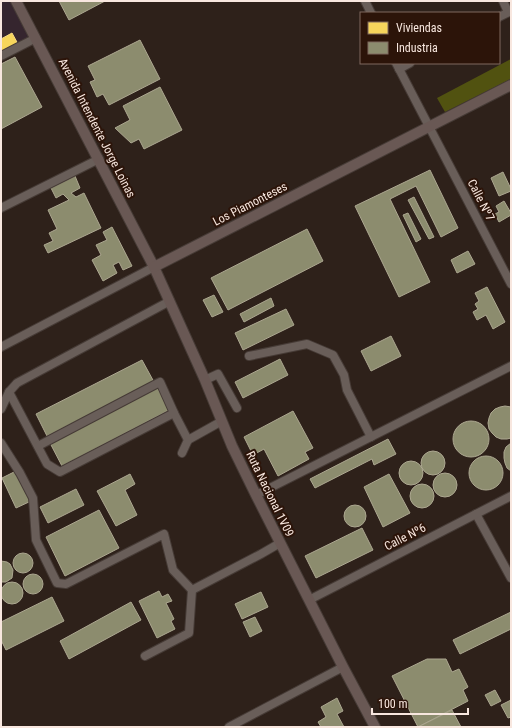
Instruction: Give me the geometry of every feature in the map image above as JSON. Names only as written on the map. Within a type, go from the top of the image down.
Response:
[{"type":"main road","name":"Avenida Intendente Jorge Loinas","points":[[16,1],[154,267]]},
{"type":"main road","name":"Los Piamonteses","points":[[154,267],[511,85]]},
{"type":"main road","name":"Ruta Nacional 1V09","points":[[154,267],[205,380],[232,446],[343,667],[375,727]]},
{"type":"street","points":[[365,1],[370,12]]},
{"type":"street","points":[[500,16],[510,11],[502,1]]},
{"type":"street","points":[[1,56],[36,38]]},
{"type":"street","name":"Calle Nº7","points":[[398,66],[511,284]]},
{"type":"street","points":[[1,208],[99,159]]},
{"type":"street","name":"Los Piamonteses","points":[[1,347],[154,267]]},
{"type":"street","points":[[1,409],[9,392],[18,383],[170,301]]},
{"type":"street","points":[[249,356],[307,344],[333,354],[344,375],[347,390],[371,437]]},
{"type":"street","points":[[256,495],[511,366]]},
{"type":"street","points":[[205,380],[218,374],[237,408]]},
{"type":"street","points":[[38,446],[160,382],[188,440]]},
{"type":"street","points":[[9,392],[47,464],[60,472],[174,413]]},
{"type":"street","points":[[182,453],[188,440],[222,421]]},
{"type":"street","points":[[1,443],[20,473],[33,498],[36,540],[57,583],[66,584],[164,534],[173,570],[192,590],[189,633],[145,656]]},
{"type":"street","name":"Calle Nº6","points":[[309,600],[511,496]]},
{"type":"street","points":[[476,514],[511,578]]},
{"type":"street","points":[[192,590],[280,543]]},
{"type":"street","points":[[228,727],[343,667]]},
{"type":"shaded area","points":[[1,1],[16,1],[36,38],[1,56]]},
{"type":"shaded area","points":[[511,59],[511,79],[445,112],[437,98]]},
{"type":"building: Viviendas","points":[[12,33],[18,44],[1,52],[1,39]]},
{"type":"building: Industria","points":[[59,1],[105,1],[69,20]]},
{"type":"building: Industria","points":[[140,40],[160,79],[109,105],[103,94],[97,97],[90,82],[95,80],[88,66]]},
{"type":"building: Industria","points":[[15,57],[42,107],[1,129],[1,64]]},
{"type":"building: Industria","points":[[160,87],[182,130],[144,149],[139,139],[131,143],[115,128],[130,120],[123,106]]},
{"type":"building: Industria","points":[[430,170],[458,228],[441,237],[416,186],[390,199],[430,282],[399,297],[355,206]]},
{"type":"building: Industria","points":[[503,172],[511,191],[499,196],[491,178]]},
{"type":"building: Industria","points":[[75,176],[80,188],[71,193],[76,197],[84,193],[101,228],[48,253],[44,245],[53,241],[49,233],[57,229],[48,210],[69,200],[63,194],[56,198],[51,188]]},
{"type":"building: Industria","points":[[414,197],[434,237],[429,239],[408,200]]},
{"type":"building: Industria","points":[[504,201],[511,215],[499,222],[495,214],[499,212],[496,206]]},
{"type":"building: Industria","points":[[408,213],[421,239],[416,242],[403,215]]},
{"type":"building: Industria","points":[[112,227],[132,266],[123,270],[119,262],[113,265],[117,273],[103,281],[92,260],[101,255],[96,245],[107,240],[103,232]]},
{"type":"building: Industria","points":[[307,229],[323,261],[228,310],[211,278]]},
{"type":"building: Industria","points":[[468,251],[475,264],[457,273],[451,260]]},
{"type":"building: Industria","points":[[487,287],[505,322],[493,329],[486,315],[477,320],[473,312],[478,309],[475,304],[479,301],[475,293]]},
{"type":"building: Industria","points":[[214,295],[223,312],[212,317],[203,300]]},
{"type":"building: Industria","points":[[271,298],[274,306],[244,322],[240,314]]},
{"type":"building: Industria","points":[[286,309],[294,325],[243,350],[235,333]]},
{"type":"building: Industria","points":[[391,336],[401,356],[371,371],[361,351]]},
{"type":"building: Industria","points":[[280,359],[288,375],[243,398],[235,382]]},
{"type":"building: Industria","points":[[142,360],[154,382],[47,436],[36,414]]},
{"type":"building: Industria","points":[[157,387],[169,410],[62,466],[50,443]]},
{"type":"building: Industria","points":[[505,406],[511,407],[511,438],[501,439],[492,433],[489,429],[488,423],[491,413],[495,409]]},
{"type":"building: Industria","points":[[293,411],[313,448],[305,452],[309,459],[278,476],[264,449],[253,455],[244,437]]},
{"type":"building: Industria","points":[[475,421],[484,426],[488,432],[488,446],[484,452],[475,457],[467,457],[458,452],[454,446],[453,435],[458,426],[464,422]]},
{"type":"building: Industria","points":[[388,439],[396,454],[374,465],[372,459],[315,488],[310,479]]},
{"type":"building: Industria","points":[[511,443],[511,471],[507,468],[505,463],[504,452],[506,447]]},
{"type":"building: Industria","points":[[433,451],[438,452],[444,458],[444,468],[438,474],[433,475],[428,474],[422,468],[421,463],[422,458],[428,452]]},
{"type":"building: Industria","points":[[483,456],[489,456],[493,457],[500,463],[503,473],[502,480],[496,487],[489,490],[483,490],[479,489],[472,483],[469,476],[469,470],[470,466],[476,459]]},
{"type":"building: Industria","points":[[411,461],[420,464],[423,473],[420,482],[411,485],[402,482],[399,473],[402,464]]},
{"type":"building: Industria","points":[[16,471],[31,501],[16,508],[2,478]]},
{"type":"building: Industria","points":[[445,473],[454,476],[457,485],[454,494],[445,497],[436,494],[433,485],[436,476]]},
{"type":"building: Industria","points":[[130,474],[135,484],[125,490],[137,515],[116,526],[97,491]]},
{"type":"building: Industria","points":[[389,474],[410,513],[383,527],[364,487]]},
{"type":"building: Industria","points":[[422,484],[427,485],[433,491],[433,501],[427,507],[422,508],[417,507],[411,501],[410,496],[411,491],[417,485]]},
{"type":"building: Industria","points":[[76,489],[84,505],[48,523],[40,507]]},
{"type":"building: Industria","points":[[355,505],[363,508],[366,516],[363,524],[355,527],[347,524],[344,516],[347,508]]},
{"type":"building: Industria","points":[[99,510],[119,548],[65,576],[46,537]]},
{"type":"building: Industria","points":[[362,528],[373,550],[316,578],[305,556]]},
{"type":"building: Industria","points":[[23,553],[30,556],[33,563],[30,570],[23,573],[16,570],[13,563],[16,556]]},
{"type":"building: Industria","points":[[1,561],[10,564],[13,570],[12,578],[6,582],[1,582]]},
{"type":"building: Industria","points":[[33,574],[40,577],[43,584],[40,591],[33,594],[26,591],[23,584],[26,577]]},
{"type":"building: Industria","points":[[12,582],[20,585],[23,593],[20,601],[12,604],[4,601],[1,593],[4,585]]},
{"type":"building: Industria","points":[[159,591],[162,597],[168,594],[172,601],[166,603],[174,619],[171,621],[175,629],[157,638],[139,601]]},
{"type":"building: Industria","points":[[261,592],[268,607],[242,619],[235,604]]},
{"type":"building: Industria","points":[[52,597],[64,621],[6,650],[1,640],[1,622]]},
{"type":"building: Industria","points":[[131,602],[141,620],[69,659],[60,641]]},
{"type":"building: Industria","points":[[511,612],[511,629],[460,654],[453,640]]},
{"type":"building: Industria","points":[[255,617],[262,631],[250,637],[243,622]]},
{"type":"building: Industria","points":[[427,659],[446,659],[452,672],[459,669],[468,687],[463,690],[468,701],[418,727],[392,676]]},
{"type":"building: Industria","points":[[495,690],[501,701],[491,706],[485,695]]},
{"type":"building: Industria","points":[[337,698],[343,711],[337,714],[344,727],[321,727],[318,722],[326,717],[321,707]]},
{"type":"building: Industria","points":[[511,700],[511,717],[508,718],[501,705]]},
{"type":"building: Industria","points":[[452,710],[461,727],[418,727]]}]
